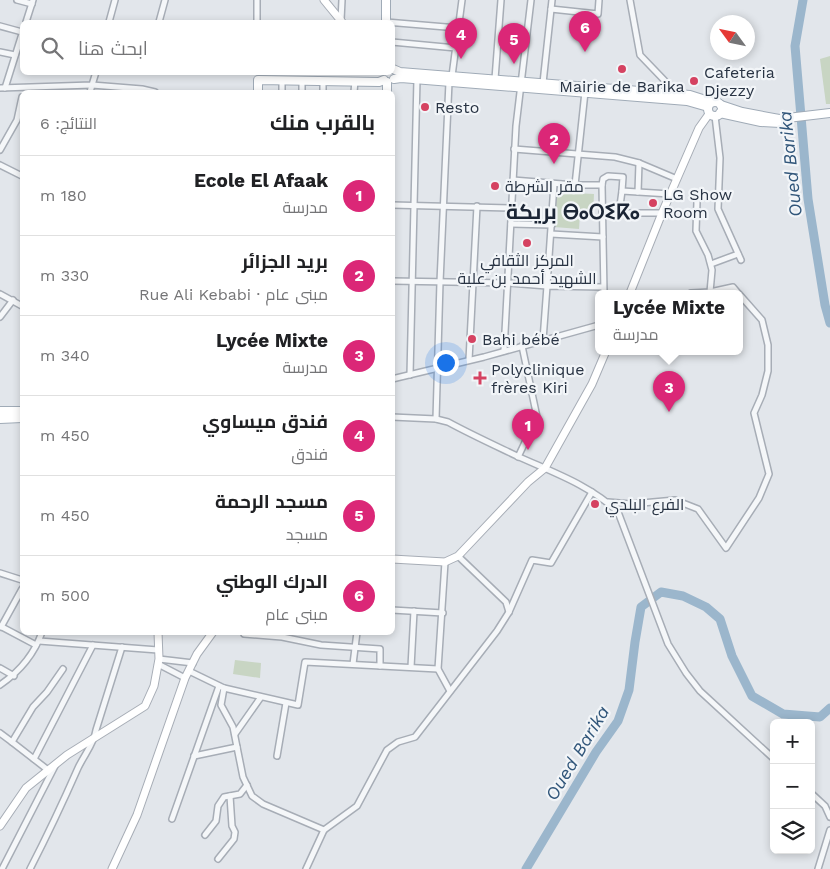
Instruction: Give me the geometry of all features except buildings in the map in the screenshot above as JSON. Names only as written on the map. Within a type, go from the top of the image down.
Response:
[{"type":"main road","points":[[324,0],[340,20]]},
{"type":"main road","points":[[386,0],[386,20]]},
{"type":"main road","points":[[395,70],[450,79],[586,90],[690,95],[713,110]]},
{"type":"main road","points":[[258,90],[258,76],[282,80],[355,82],[379,82],[387,78],[495,79],[521,85],[543,83],[586,90],[687,101],[713,110],[761,122],[830,117]]},
{"type":"main road","points":[[631,290],[676,179],[699,128],[717,102],[750,114],[780,121],[830,113]]},
{"type":"main road","points":[[395,559],[445,562],[458,556],[528,482],[545,468],[592,384],[604,355]]},
{"type":"main road","points":[[0,412],[20,411]]},
{"type":"main road","points":[[0,419],[20,418]]},
{"type":"main road","points":[[0,826],[26,788],[56,764],[145,706],[154,686],[158,661],[158,635]]},
{"type":"main road","points":[[112,869],[137,815],[187,674],[197,654],[211,635]]},
{"type":"street","points":[[17,0],[32,2],[27,20]]},
{"type":"street","points":[[110,20],[116,0]]},
{"type":"street","points":[[160,20],[165,0]]},
{"type":"street","points":[[257,0],[257,20]]},
{"type":"street","points":[[342,0],[342,20]]},
{"type":"street","points":[[436,419],[440,282],[450,79],[462,0]]},
{"type":"street","points":[[495,79],[501,0]]},
{"type":"street","points":[[504,351],[509,283],[514,149],[531,0]]},
{"type":"street","points":[[543,83],[552,0]]},
{"type":"street","points":[[551,10],[598,14],[599,0]]},
{"type":"street","points":[[630,0],[640,55],[665,81],[671,94]]},
{"type":"street","points":[[395,23],[458,28]]},
{"type":"street","points":[[0,26],[20,32]]},
{"type":"street","points":[[20,39],[2,88],[92,85],[146,90]]},
{"type":"street","points":[[395,42],[456,48]]},
{"type":"street","points":[[0,52],[15,55]]},
{"type":"street","points":[[91,90],[95,75]]},
{"type":"street","points":[[410,375],[417,79]]},
{"type":"street","points":[[282,80],[282,90]]},
{"type":"street","points":[[302,80],[302,90]]},
{"type":"street","points":[[322,81],[323,90]]},
{"type":"street","points":[[354,90],[355,82]]},
{"type":"street","points":[[24,90],[25,86]]},
{"type":"street","points":[[576,185],[586,90]]},
{"type":"street","points":[[713,110],[720,158],[718,209],[742,260]]},
{"type":"street","points":[[0,150],[20,121]]},
{"type":"street","points":[[514,149],[615,157],[639,163],[676,179]]},
{"type":"street","points":[[638,192],[639,163]]},
{"type":"street","points":[[0,165],[20,173]]},
{"type":"street","points":[[395,281],[604,287],[602,185],[606,177],[623,177],[619,213]]},
{"type":"street","points":[[513,180],[554,184],[602,185]]},
{"type":"street","points":[[543,340],[554,184]]},
{"type":"street","points":[[622,191],[670,194]]},
{"type":"street","points":[[697,202],[696,231],[711,264],[710,290]]},
{"type":"street","points":[[395,205],[512,208]]},
{"type":"street","points":[[468,360],[477,206]]},
{"type":"street","points":[[602,213],[662,213]]},
{"type":"street","points":[[511,224],[552,225]]},
{"type":"street","points":[[551,234],[603,237]]},
{"type":"street","points":[[711,264],[738,254]]},
{"type":"street","points":[[719,290],[733,287],[736,290]]},
{"type":"street","points":[[0,294],[20,305]]},
{"type":"street","points":[[608,502],[631,504],[675,500],[698,509],[726,548],[759,498],[769,474],[754,413],[762,395],[768,371],[768,345],[762,320],[743,299]]},
{"type":"street","points":[[0,317],[13,300]]},
{"type":"street","points":[[395,378],[438,368],[595,326]]},
{"type":"street","points":[[518,456],[537,417],[522,346]]},
{"type":"street","points":[[395,417],[436,419],[448,422],[545,468],[608,502],[618,512],[668,644],[686,673],[700,691],[770,755]]},
{"type":"street","points":[[306,869],[324,830],[356,806],[387,750],[398,742],[415,737],[497,631],[509,612],[532,560],[550,563],[592,492]]},
{"type":"street","points":[[458,556],[506,602],[509,612]]},
{"type":"street","points":[[445,562],[438,669],[450,691]]},
{"type":"street","points":[[0,572],[20,579]]},
{"type":"street","points":[[20,593],[1,626],[20,635]]},
{"type":"street","points":[[395,610],[443,613]]},
{"type":"street","points":[[411,667],[414,611]]},
{"type":"street","points":[[21,635],[38,643],[158,650]]},
{"type":"street","points":[[0,685],[14,676],[27,662],[41,635]]},
{"type":"street","points":[[257,635],[282,637],[321,645],[380,649],[380,666]]},
{"type":"street","points":[[353,664],[356,635]]},
{"type":"street","points":[[34,759],[93,645]]},
{"type":"street","points":[[30,869],[79,766],[95,738],[122,647]]},
{"type":"street","points":[[158,661],[221,687],[298,705],[305,662],[438,669]]},
{"type":"street","points":[[158,661],[193,663]]},
{"type":"street","points":[[0,668],[14,676]]},
{"type":"street","points":[[12,742],[33,707],[47,692],[63,669]]},
{"type":"street","points":[[221,687],[221,705],[233,727],[243,777],[252,796],[263,804],[324,830]]},
{"type":"street","points":[[172,819],[221,687]]},
{"type":"street","points":[[234,734],[261,697]]},
{"type":"street","points":[[276,756],[286,703]]},
{"type":"street","points":[[0,733],[48,770]]},
{"type":"street","points":[[194,756],[237,747]]},
{"type":"street","points":[[2,869],[56,764]]},
{"type":"street","points":[[205,835],[216,821],[218,806],[224,798],[240,794],[247,785]]},
{"type":"street","points":[[218,859],[234,839],[235,832],[232,826],[230,796]]},
{"type":"street","points":[[815,797],[827,808],[830,818]]},
{"type":"street","points":[[818,869],[830,830]]},
{"type":"green space","points":[[830,56],[830,104],[826,104],[820,59]]},
{"type":"green space","points":[[556,192],[594,194],[593,215],[580,214],[579,229],[554,227]]},
{"type":"green space","points":[[235,660],[261,663],[260,678],[233,674]]},
{"type":"waterway","name":"Oued Barika","points":[[803,0],[795,46],[808,199],[825,305],[830,323]]},
{"type":"waterway","name":"Oued Barika","points":[[526,869],[596,752],[618,721],[629,690],[641,607],[661,592],[683,596],[706,607],[720,619],[732,656],[752,696],[783,714],[820,717],[830,708]]},
{"type":"place","name":"الدرك الوطني","points":[[585,52]]},
{"type":"place","name":"فندق ميساوي","points":[[461,59]]},
{"type":"place","name":"مسجد الرحمة","points":[[514,64]]},
{"type":"place","name":"Mairie de Barika","points":[[622,69]]},
{"type":"place","name":"Cafeteria Djezzy","points":[[694,81]]},
{"type":"place","name":"Resto","points":[[425,107]]},
{"type":"place","name":"بريد الجزائر","points":[[554,164]]},
{"type":"place","name":"مقر الشرطة","points":[[495,186]]},
{"type":"place","name":"LG Show Room","points":[[653,203]]},
{"type":"place","name":"المركز الثقافي الشهيد أحمد بن علية","points":[[527,243]]},
{"type":"place","name":"Bahi bébé","points":[[472,339]]},
{"type":"place","name":"Polyclinique frères Kiri","points":[[480,378]]},
{"type":"place","name":"Lycée Mixte","points":[[669,412]]},
{"type":"place","name":"Ecole El Afaak","points":[[528,450]]},
{"type":"place","name":"الفرع البلدي","points":[[595,504]]},
{"type":"district","name":"بريكة ⴱⴰⵔⵉⴽⴰ","points":[[573,211]]}]
